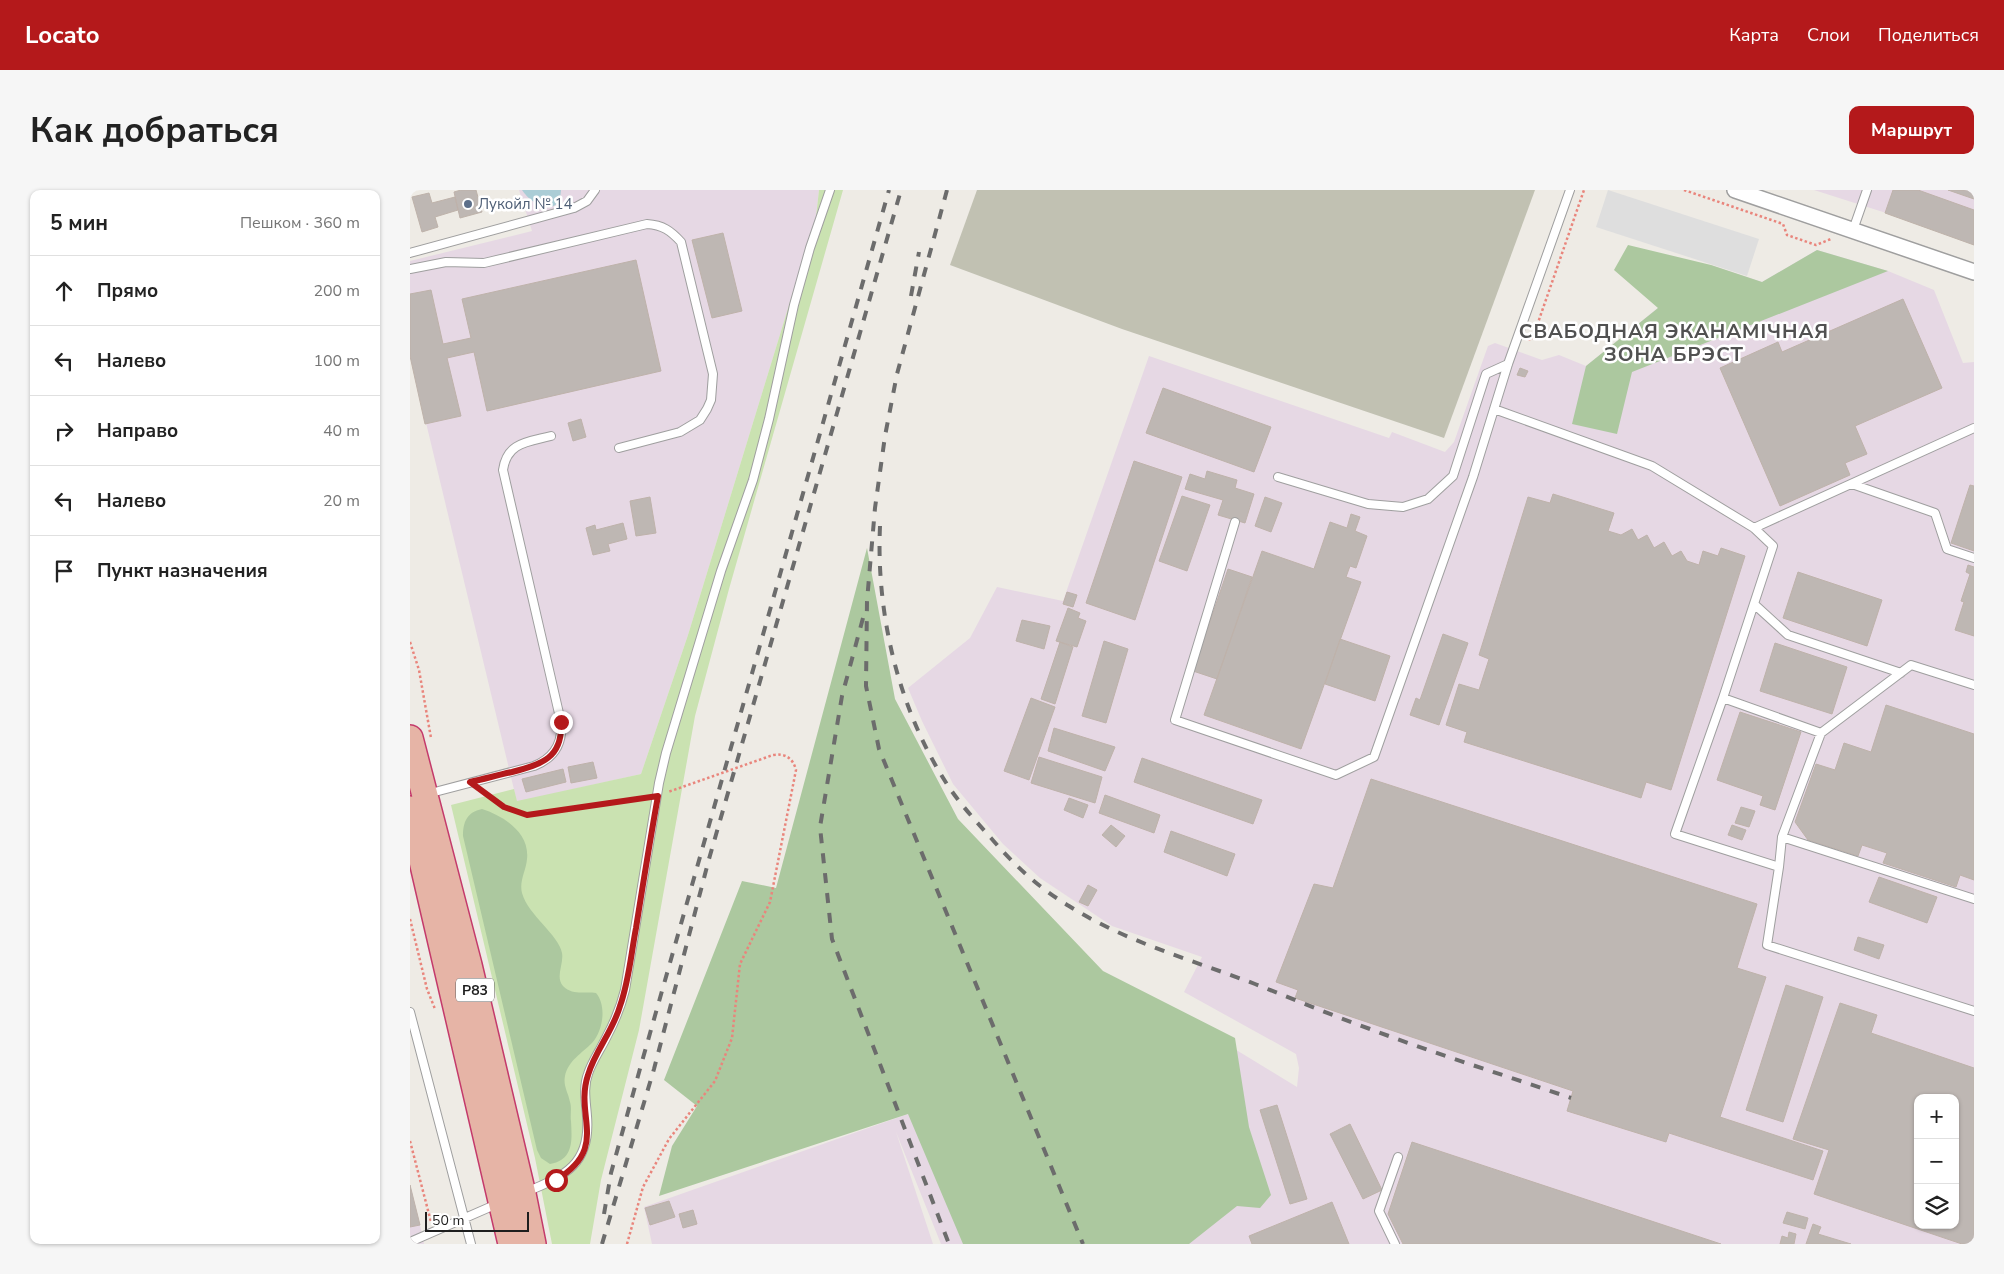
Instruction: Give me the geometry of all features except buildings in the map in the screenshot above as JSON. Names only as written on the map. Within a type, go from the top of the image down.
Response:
[{"type":"highway","name":"Р83","points":[[410,738],[421,835],[512,1198],[533,1244]]},
{"type":"highway","name":"Р83","points":[[511,1244],[512,1198]]},
{"type":"street","points":[[1735,190],[1974,272]]},
{"type":"lane","points":[[410,253],[574,208],[587,201],[595,190]]},
{"type":"lane","points":[[410,1242],[566,1174],[574,1166],[586,1145],[588,1135],[585,1089],[587,1076],[615,1022],[625,990],[666,753],[708,613],[753,480],[799,287],[830,190]]},
{"type":"lane","points":[[1235,522],[1175,720],[1336,775],[1374,757],[1473,477],[1508,364],[1570,190]]},
{"type":"lane","points":[[1853,230],[1867,190]]},
{"type":"lane","points":[[410,269],[446,262],[484,263],[647,224],[665,227],[672,232],[681,242],[713,374],[711,400],[704,414],[691,427],[680,432],[619,448]]},
{"type":"lane","points":[[1278,477],[1368,504],[1403,507],[1428,498],[1453,476],[1486,374],[1508,364]]},
{"type":"lane","points":[[1494,409],[1652,466],[1754,528],[1772,546],[1723,698],[1675,834],[1779,867]]},
{"type":"lane","points":[[1754,528],[1974,428]]},
{"type":"lane","points":[[418,802],[470,782],[543,763],[557,748],[560,739],[561,722],[503,470],[507,456],[517,445],[551,436]]},
{"type":"lane","points":[[1852,484],[1935,513],[1947,549],[1974,558]]},
{"type":"lane","points":[[1754,604],[1788,635],[1901,673]]},
{"type":"lane","points":[[1974,685],[1911,665],[1821,733],[1782,837],[1767,944],[1974,1012]]},
{"type":"lane","points":[[1723,698],[1821,733]]},
{"type":"lane","points":[[1782,837],[1974,898]]},
{"type":"lane","points":[[410,1012],[471,1244]]},
{"type":"lane","points":[[410,1048],[420,1046]]},
{"type":"lane","points":[[1395,1244],[1379,1211],[1398,1157]]},
{"type":"path","points":[[1518,336],[1532,340],[1584,190]]},
{"type":"path","points":[[1684,190],[1783,224],[1787,235],[1816,244],[1833,238]]},
{"type":"path","points":[[470,782],[504,807],[527,815],[658,796],[773,755],[782,754],[794,763],[796,770],[770,902],[740,964],[732,1038],[715,1080],[669,1139],[643,1187],[627,1244]]},
{"type":"path","points":[[410,1141],[433,1232]]},
{"type":"shaded area","points":[[519,190],[819,190],[816,217],[688,635],[641,774],[517,802],[410,356],[410,261],[532,231]]},
{"type":"shaded area","points":[[977,190],[1535,190],[1444,438],[1122,329],[950,265]]},
{"type":"shaded area","points":[[1608,190],[1759,239],[1747,276],[1596,227]]},
{"type":"shaded area","points":[[1814,190],[1974,190],[1974,241],[1861,205]]},
{"type":"shaded area","points":[[1817,250],[1888,271],[1934,290],[1963,363],[1974,362],[1974,1244],[941,1244],[896,1132],[933,1244],[652,1244],[644,1207],[908,1114],[1151,998],[1297,1087],[1299,1068],[1296,1054],[1184,992],[1202,957],[1112,926],[1040,878],[1003,844],[953,784],[908,688],[970,638],[997,587],[1063,601],[1149,356],[1389,438],[1392,432],[1445,452],[1454,442],[1488,346],[1495,343],[1542,360],[1559,355],[1586,366],[1711,265],[1762,282]]},
{"type":"shaded area","points":[[410,1185],[420,1225],[424,1244],[410,1244]]},
{"type":"green space","points":[[819,190],[843,190],[729,589],[695,716],[639,1030],[601,1180],[590,1244],[552,1244],[535,1158],[451,805],[514,789],[517,801],[641,774],[688,635],[816,217]]},
{"type":"green space","points":[[1628,245],[1711,265],[1762,282],[1817,250],[1888,271],[1632,372],[1617,434],[1572,424],[1586,366],[1658,308],[1614,270]]},
{"type":"green space","points":[[867,548],[895,699],[958,819],[1103,971],[1235,1038],[1249,1127],[1271,1195],[1260,1208],[1237,1206],[1189,1244],[963,1244],[908,1114],[659,1196],[672,1146],[697,1106],[664,1080],[742,881],[776,888]]},
{"type":"green space","points":[[482,809],[507,821],[524,841],[527,859],[521,884],[522,893],[530,909],[560,946],[562,957],[560,979],[563,986],[571,991],[596,993],[602,1005],[601,1025],[596,1038],[572,1062],[565,1076],[565,1086],[571,1107],[572,1135],[570,1148],[564,1158],[550,1164],[541,1158],[537,1150],[463,836],[465,822],[469,815]]},
{"type":"water","points":[[522,190],[561,190],[556,204],[551,207],[545,207],[532,201]]},
{"type":"railway","points":[[604,1214],[611,1173],[643,1058],[889,190]]},
{"type":"railway","points":[[602,1244],[654,1069],[709,859],[901,190]]},
{"type":"railway","points":[[947,190],[897,374],[885,436],[875,508],[867,601],[866,686],[879,749],[1083,1244]]},
{"type":"railway","points":[[911,296],[919,252]]},
{"type":"railway","points":[[880,526],[880,559],[886,625],[893,658],[914,722],[955,796],[1000,848],[1037,884],[1091,919],[1160,950],[1395,1038],[1571,1098]]},
{"type":"railway","points":[[863,618],[842,696],[820,827],[832,939],[949,1244]]},
{"type":"place","name":"Лукойл № 14","points":[[468,204]]},
{"type":"district","name":"СВАБОДНАЯ ЭКАНАМІЧНАЯ ЗОНА БРЭСТ","points":[[1674,342]]},
{"type":"route","points":[[556,1180],[574,1166],[586,1145],[588,1135],[585,1089],[587,1076],[592,1063],[615,1022],[625,990],[658,796],[538,815],[527,815],[514,812],[495,802],[470,782],[543,763],[557,748],[562,730],[561,722]]}]
